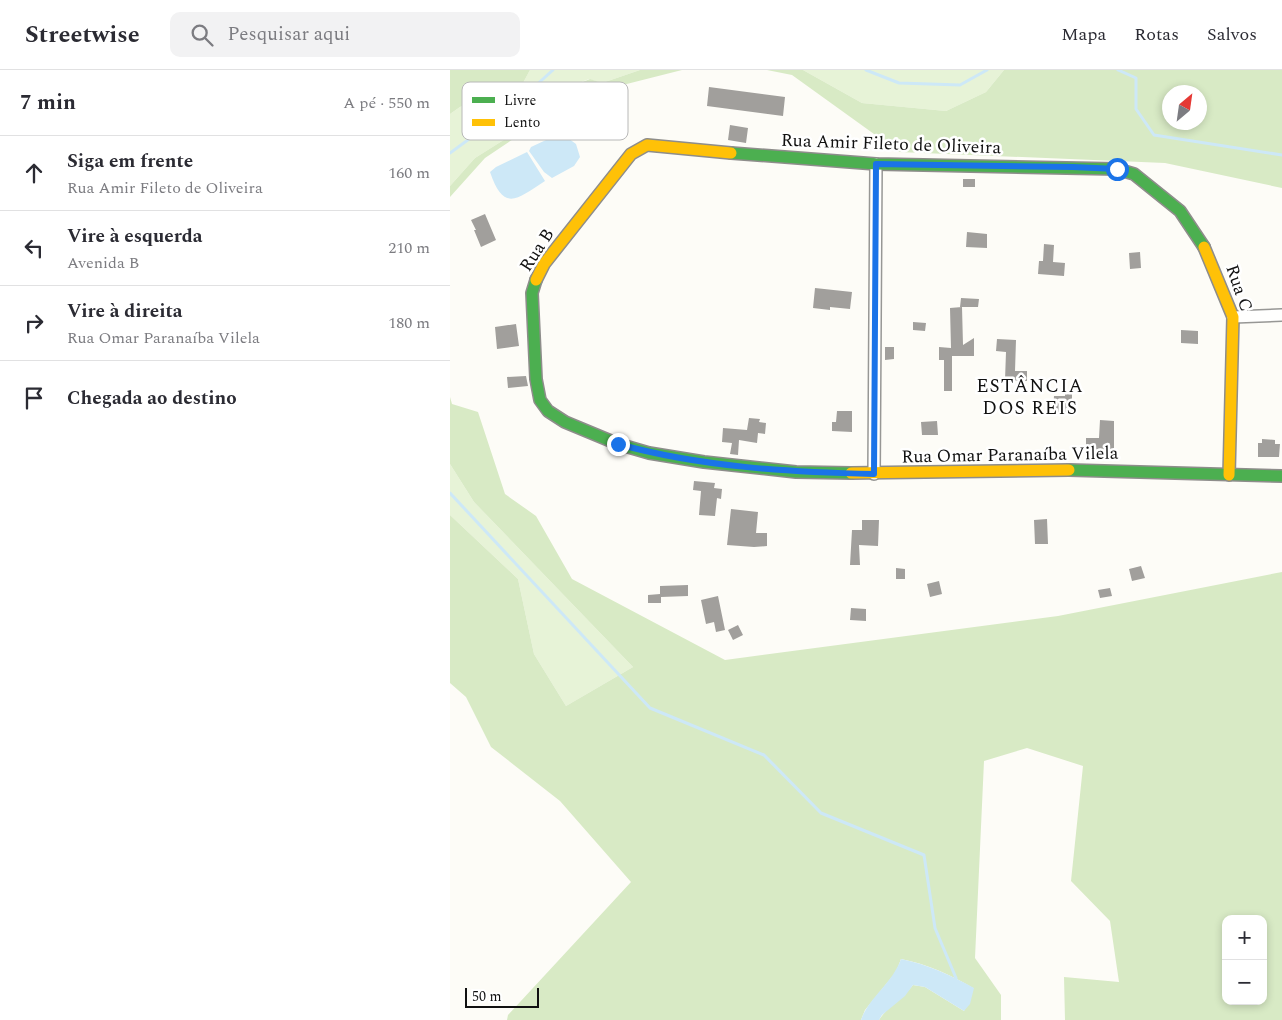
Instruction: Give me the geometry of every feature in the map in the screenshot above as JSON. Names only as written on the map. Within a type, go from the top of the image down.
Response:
[{"type":"street","name":"Rua Amir Fileto de Oliveira","points":[[647,145],[876,164],[1073,167],[1117,169],[1134,174]]},
{"type":"street","name":"Rua B","points":[[565,422],[548,411],[540,400],[536,379],[532,293],[535,281],[544,264],[631,154],[647,145]]},
{"type":"street","points":[[874,474],[876,164]]},
{"type":"street","name":"Rua C","points":[[1134,174],[1180,211],[1208,252],[1233,317],[1229,475]]},
{"type":"street","points":[[1233,317],[1282,315]]},
{"type":"street","name":"Rua Omar Paranaíba Vilela","points":[[565,422],[618,444],[649,453],[796,472],[874,474],[1062,470],[1282,476]]},
{"type":"green space","points":[[450,70],[530,70],[524,82],[462,82],[462,106],[450,114]]},
{"type":"green space","points":[[530,70],[640,70],[605,82],[589,79],[582,82],[524,82]]},
{"type":"green space","points":[[640,70],[682,70],[628,84],[628,82],[605,82]]},
{"type":"green space","points":[[767,70],[803,70],[862,103],[946,111],[986,92],[1004,70],[1282,70],[1282,188],[1165,163],[899,152],[792,75]]},
{"type":"green space","points":[[803,70],[1004,70],[986,92],[946,111],[862,103]]},
{"type":"green space","points":[[590,79],[599,82],[582,82]]},
{"type":"green space","points":[[462,106],[462,140],[504,140],[475,158],[450,186],[450,114]]},
{"type":"green space","points":[[504,140],[512,140],[485,158],[450,197],[450,186],[475,158]]},
{"type":"green space","points":[[450,397],[452,404],[478,412],[505,494],[536,516],[572,579],[725,660],[1058,616],[1282,572],[1282,1020],[1065,1020],[1064,977],[1119,982],[1110,921],[1071,881],[1083,766],[1027,748],[984,761],[975,958],[1001,995],[1001,1020],[879,1020],[913,985],[925,987],[964,1011],[973,988],[939,970],[901,959],[896,972],[865,1010],[861,1020],[507,1020],[508,1015],[631,882],[560,801],[491,747],[466,697],[450,683],[450,515],[518,579],[534,654],[566,706],[633,667],[474,502],[450,464]]},
{"type":"green space","points":[[450,464],[474,502],[633,667],[566,706],[534,654],[518,579],[450,515]]},
{"type":"water","points":[[546,140],[571,140],[576,144],[580,157],[574,166],[552,178],[544,172],[529,151],[531,147]]},
{"type":"water","points":[[527,152],[545,181],[519,197],[506,198],[495,185],[490,172],[496,167]]},
{"type":"water","points":[[901,959],[938,970],[974,988],[970,1004],[964,1011],[925,987],[913,985],[905,996],[882,1015],[879,1020],[861,1020],[869,1004],[892,976]]},
{"type":"building","points":[[709,87],[785,97],[783,116],[707,106]]},
{"type":"building","points":[[730,125],[748,128],[746,143],[728,140]]},
{"type":"building","points":[[963,179],[975,179],[975,187],[963,187]]},
{"type":"building","points":[[485,214],[496,240],[481,247],[471,220]]},
{"type":"building","points":[[967,232],[987,234],[987,248],[966,247]]},
{"type":"building","points":[[1044,244],[1054,245],[1053,262],[1065,263],[1064,276],[1038,274],[1039,261],[1043,261]]},
{"type":"building","points":[[1140,252],[1141,268],[1130,269],[1129,253]]},
{"type":"building","points":[[815,288],[852,292],[850,309],[830,307],[830,310],[813,308]]},
{"type":"building","points":[[961,298],[979,299],[978,307],[960,307]]},
{"type":"building","points":[[962,307],[963,345],[974,338],[974,356],[952,356],[952,391],[944,391],[944,360],[939,360],[939,347],[951,348],[950,308]]},
{"type":"building","points":[[913,322],[926,323],[925,331],[913,330]]},
{"type":"building","points":[[516,324],[519,346],[497,349],[495,327]]},
{"type":"building","points":[[1181,330],[1198,331],[1198,344],[1181,343]]},
{"type":"building","points":[[997,339],[1016,340],[1015,371],[1027,371],[1027,381],[1005,380],[1006,352],[996,351]]},
{"type":"building","points":[[885,347],[894,347],[894,359],[885,360]]},
{"type":"building","points":[[526,376],[528,386],[508,388],[507,377]]},
{"type":"building","points":[[1065,390],[1072,390],[1072,412],[1053,412],[1054,396],[1065,396]]},
{"type":"building","points":[[837,411],[852,411],[852,432],[832,431],[832,422],[836,422]]},
{"type":"building","points":[[749,418],[760,419],[759,422],[766,423],[765,434],[758,433],[757,443],[739,440],[738,455],[730,454],[732,443],[722,442],[723,428],[747,430]]},
{"type":"building","points":[[1100,420],[1114,421],[1114,450],[1086,449],[1086,438],[1099,438]]},
{"type":"building","points":[[937,421],[938,435],[922,435],[921,422]]},
{"type":"building","points":[[1262,439],[1275,440],[1275,444],[1280,444],[1279,457],[1258,457],[1258,443],[1262,443]]},
{"type":"building","points":[[694,481],[715,483],[714,488],[722,489],[721,499],[717,498],[715,516],[699,515],[701,491],[693,490]]},
{"type":"building","points":[[731,509],[758,512],[756,533],[767,533],[767,546],[727,545]]},
{"type":"building","points":[[1047,519],[1048,544],[1035,544],[1034,520]]},
{"type":"building","points":[[862,520],[879,520],[878,546],[859,545],[860,565],[850,565],[852,530],[862,530]]},
{"type":"building","points":[[1141,566],[1145,578],[1132,581],[1129,569]]},
{"type":"building","points":[[896,568],[905,569],[905,579],[896,579]]},
{"type":"building","points":[[939,581],[942,594],[930,597],[927,584]]},
{"type":"building","points":[[688,585],[688,596],[661,597],[661,603],[648,603],[648,595],[660,594],[660,586]]},
{"type":"building","points":[[1110,588],[1112,596],[1100,598],[1098,590]]},
{"type":"building","points":[[718,596],[725,630],[716,632],[714,622],[706,624],[701,600]]},
{"type":"building","points":[[851,608],[866,609],[866,621],[850,620]]},
{"type":"building","points":[[738,625],[743,635],[733,640],[728,630]]},
{"type":"waterway","points":[[540,82],[553,70]]},
{"type":"waterway","points":[[866,70],[899,83],[960,85],[987,70]]},
{"type":"waterway","points":[[1118,70],[1136,78],[1136,109],[1154,135],[1282,155]]},
{"type":"waterway","points":[[450,153],[468,140]]},
{"type":"waterway","points":[[450,493],[650,708],[764,755],[821,813],[924,855],[935,928],[956,978]]},
{"type":"traffic: fast","points":[[731,153],[876,164],[1117,169],[1134,174],[1180,211],[1204,247]]},
{"type":"traffic: fast","points":[[536,280],[532,293],[536,379],[540,400],[548,411],[565,422],[618,444],[649,453],[704,462],[796,472],[851,473]]},
{"type":"traffic: fast","points":[[1069,470],[1282,476]]},
{"type":"traffic: slow","points":[[536,280],[544,264],[631,154],[647,145],[731,153]]},
{"type":"traffic: slow","points":[[1204,247],[1233,317],[1229,475]]},
{"type":"traffic: slow","points":[[851,473],[1069,470]]},
{"type":"district","name":"ESTÂNCIA DOS REIS","points":[[1030,397]]},
{"type":"route","points":[[618,444],[649,453],[762,469],[874,474],[876,164],[1117,169]]}]
